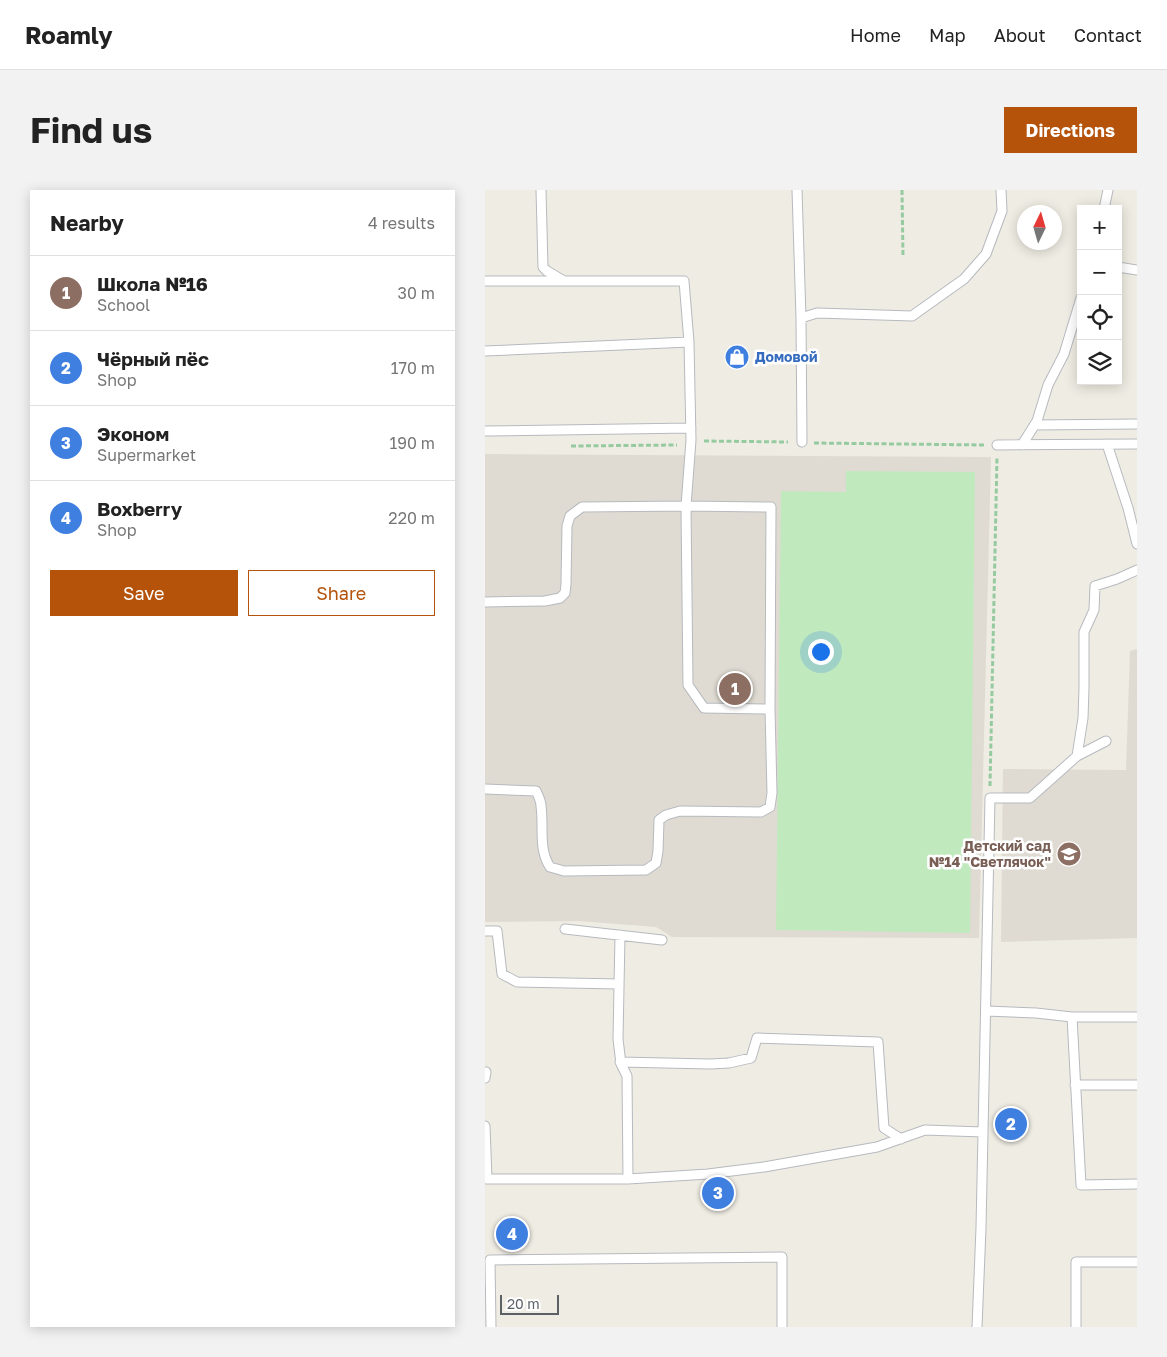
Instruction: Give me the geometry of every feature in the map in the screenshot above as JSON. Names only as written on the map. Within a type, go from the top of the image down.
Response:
[{"type":"lane","points":[[541,190],[543,267],[565,281]]},
{"type":"lane","points":[[797,190],[802,442]]},
{"type":"lane","points":[[801,318],[817,313],[912,316],[964,280],[986,254],[1002,211],[1001,190]]},
{"type":"lane","points":[[1105,205],[1108,190]]},
{"type":"lane","points":[[1122,268],[1137,270]]},
{"type":"lane","points":[[485,281],[684,281],[689,342],[691,428],[686,506],[688,686],[704,708],[770,709]]},
{"type":"lane","points":[[1022,445],[1035,425],[1048,386],[1064,354],[1077,311]]},
{"type":"lane","points":[[485,351],[689,342]]},
{"type":"lane","points":[[1035,425],[1137,424]]},
{"type":"lane","points":[[485,431],[691,428]]},
{"type":"lane","points":[[1107,444],[1135,524],[1137,544]]},
{"type":"lane","points":[[997,445],[1137,444]]},
{"type":"lane","points":[[485,602],[545,601],[560,598],[565,593],[566,584],[567,526],[570,516],[582,507],[771,507],[770,709],[772,793],[770,807],[761,812],[680,812],[666,814],[659,820],[656,863],[646,870],[564,871],[550,867],[546,861],[543,851],[541,804],[536,791],[485,789]]},
{"type":"lane","points":[[1077,756],[1083,718],[1085,688],[1083,632],[1094,610],[1095,586],[1137,570]]},
{"type":"lane","points":[[977,1327],[990,798],[1030,798],[1077,756],[1106,741]]},
{"type":"lane","points":[[565,929],[662,940]]},
{"type":"lane","points":[[485,931],[497,931],[502,974],[517,982],[619,984]]},
{"type":"lane","points":[[619,936],[618,1039],[620,1062],[627,1076],[628,1179]]},
{"type":"lane","points":[[985,1011],[1071,1017],[1137,1017]]},
{"type":"lane","points":[[1071,1017],[1081,1185],[1137,1184]]},
{"type":"lane","points":[[620,1062],[729,1063],[751,1058],[757,1038],[878,1042],[884,1128],[901,1138]]},
{"type":"lane","points":[[485,1078],[486,1072]]},
{"type":"lane","points":[[1075,1086],[1137,1085]]},
{"type":"lane","points":[[485,1126],[486,1180],[628,1179],[708,1174],[764,1167],[877,1147],[925,1130],[983,1132]]},
{"type":"lane","points":[[491,1327],[490,1260],[782,1257],[782,1327]]},
{"type":"lane","points":[[1076,1327],[1076,1262],[1137,1262]]},
{"type":"path","points":[[901,190],[903,257]]},
{"type":"path","points":[[563,446],[691,442],[997,445],[990,798]]},
{"type":"shaded area","points":[[485,454],[991,457],[979,938],[672,937],[656,927],[579,921],[485,922]]},
{"type":"shaded area","name":"Детский сад №14 \"Светлячок\"","points":[[1137,649],[1137,938],[1001,942],[1003,769],[1126,770],[1130,651]]},
{"type":"green space","points":[[846,471],[975,472],[970,933],[776,930],[781,491],[846,492]]},
{"type":"place","name":"Домовой","points":[[737,357]]},
{"type":"place","name":"Школа №16","points":[[735,689]]},
{"type":"place","name":"Детский сад №14 \"Светлячок\"","points":[[1069,854]]},
{"type":"place","name":"Чёрный пёс","points":[[1011,1124]]},
{"type":"place","name":"Эконом","points":[[718,1193]]},
{"type":"place","name":"Boxberry","points":[[512,1234]]}]
